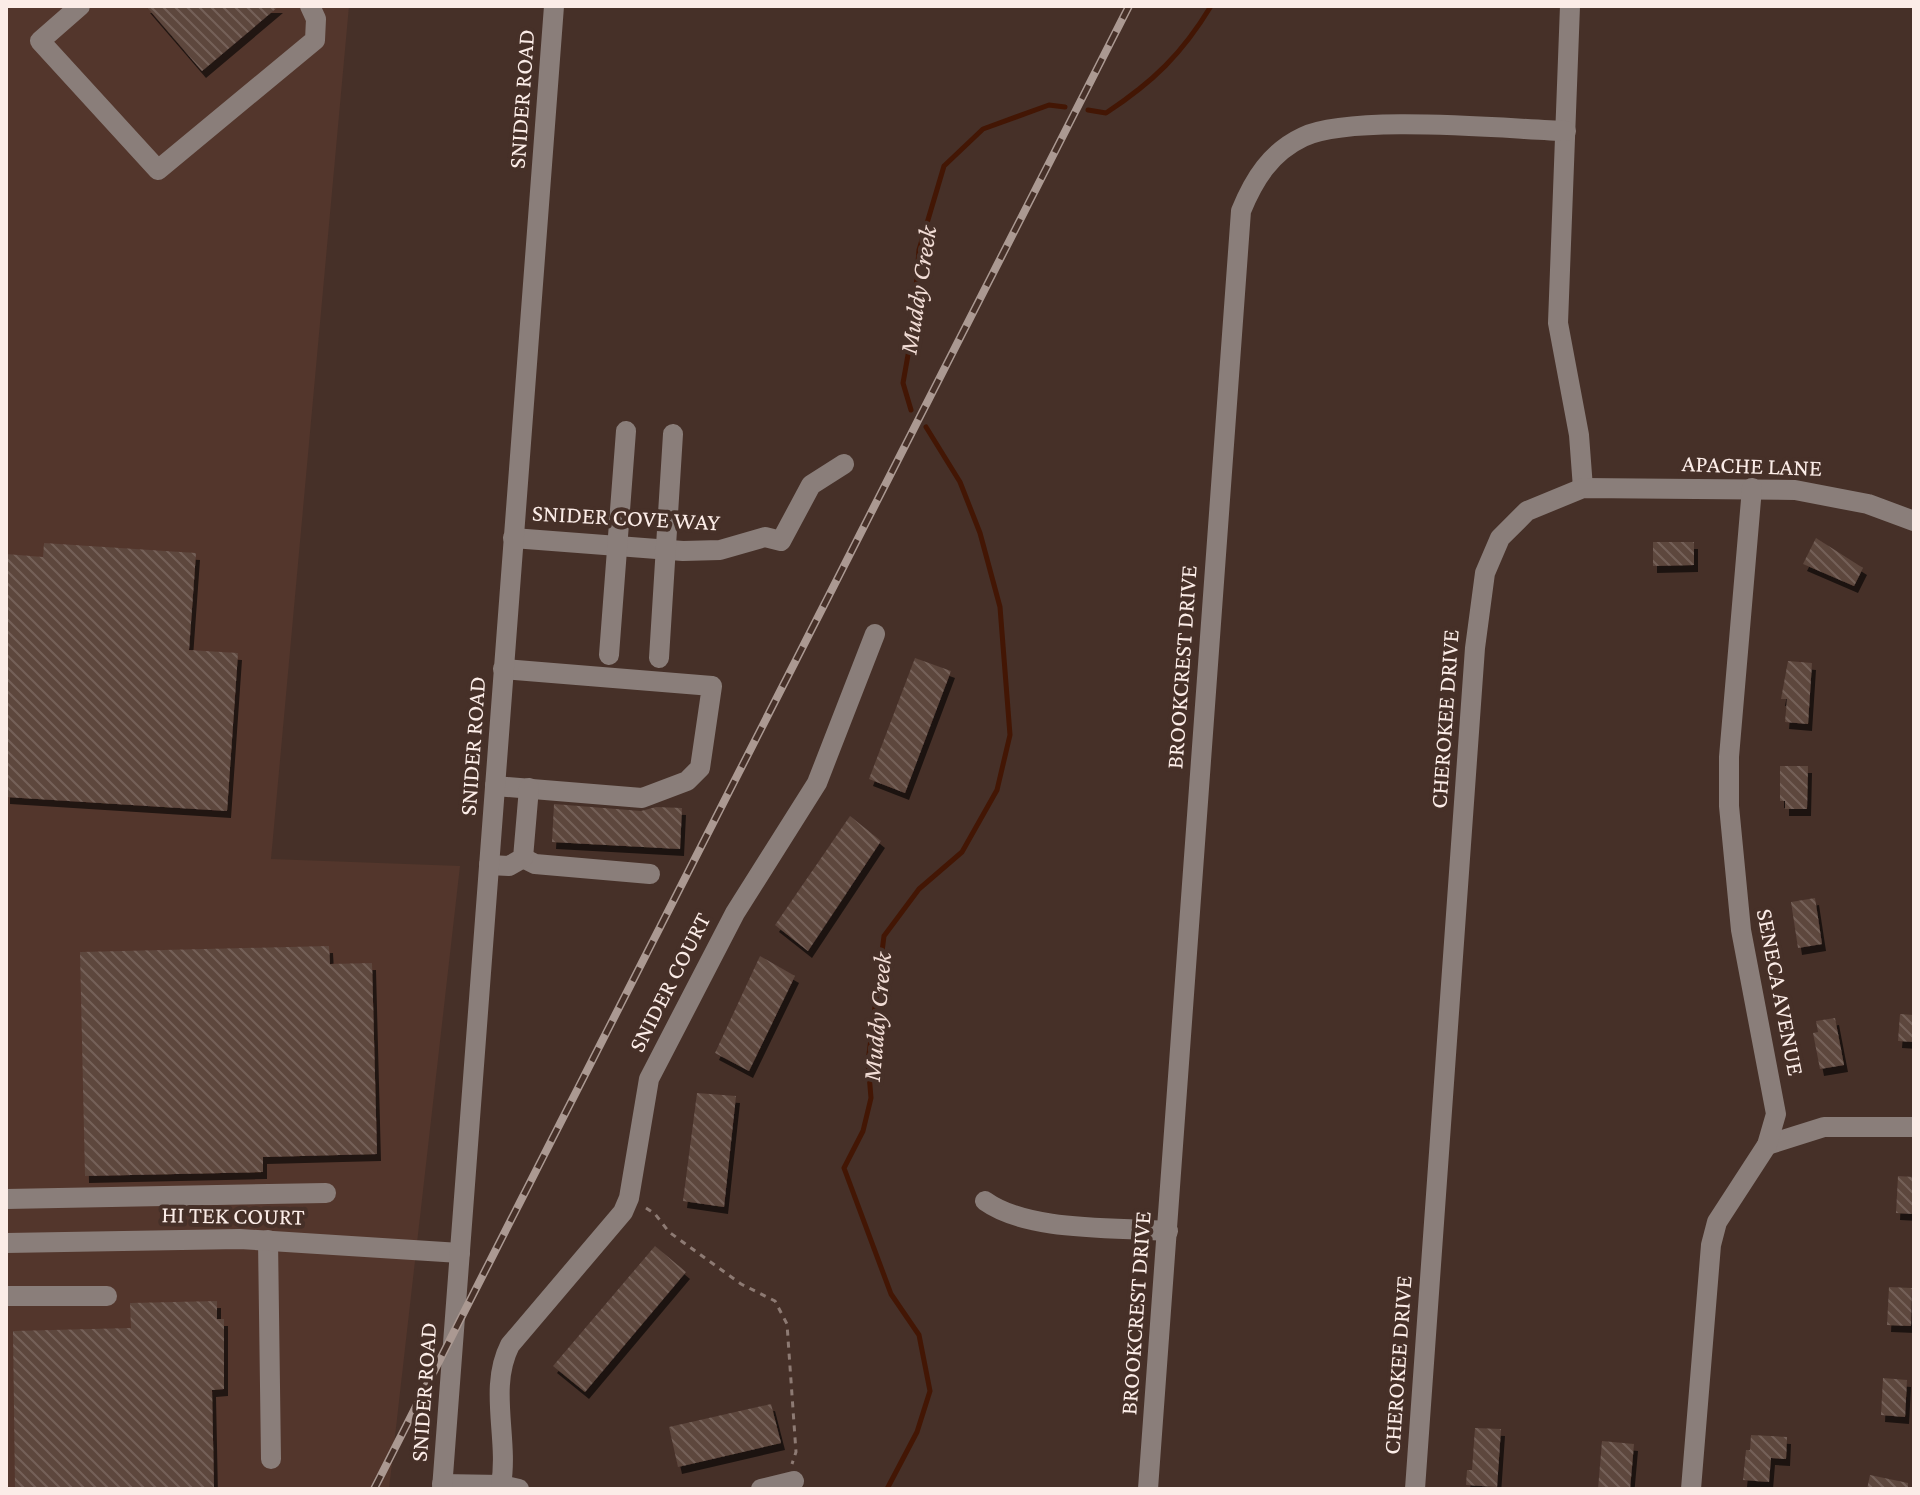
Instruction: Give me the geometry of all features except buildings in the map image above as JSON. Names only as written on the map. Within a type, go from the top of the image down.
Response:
[{"type":"street","points":[[80,6],[40,41],[158,170],[315,40],[316,19],[310,6]]},
{"type":"street","name":"SNIDER ROAD","points":[[442,1487],[554,6]]},
{"type":"street","points":[[1570,6],[1558,323],[1579,435],[1583,488]]},
{"type":"street","name":"BROOKCREST DRIVE","points":[[1148,1489],[1241,211],[1251,187],[1274,157],[1303,137],[1326,129],[1386,126],[1566,131]]},
{"type":"street","points":[[609,655],[626,431]]},
{"type":"street","points":[[659,658],[673,434]]},
{"type":"street","name":"SNIDER COVE WAY","points":[[513,538],[667,550],[720,550],[765,537],[781,541],[811,485],[844,464]]},
{"type":"street","name":"APACHE LANE","points":[[1583,488],[1752,488],[1832,495],[1914,521]]},
{"type":"street","name":"CHEROKEE DRIVE","points":[[1415,1489],[1478,611],[1485,573],[1494,549],[1508,528],[1539,504],[1583,488]]},
{"type":"street","name":"SENECA AVENUE","points":[[1691,1489],[1711,1245],[1717,1222],[1767,1145],[1776,1114],[1741,930],[1729,806],[1730,743],[1752,488]]},
{"type":"street","name":"SNIDER COURT","points":[[442,1487],[510,1487],[498,1380],[501,1363],[510,1345],[623,1212],[629,1198],[649,1079],[657,1059],[735,913],[817,783],[875,634]]},
{"type":"street","points":[[495,786],[642,798],[687,781],[700,768],[712,686],[503,669]]},
{"type":"street","points":[[523,858],[529,788]]},
{"type":"street","points":[[489,865],[509,866],[523,858]]},
{"type":"street","points":[[523,858],[535,864],[650,874]]},
{"type":"street","points":[[1767,1145],[1824,1127],[1914,1127]]},
{"type":"street","points":[[6,1199],[326,1193]]},
{"type":"street","points":[[985,1201],[1005,1213],[1029,1219],[1168,1231]]},
{"type":"street","points":[[268,1240],[271,1459]]},
{"type":"street","name":"HI TEK COURT","points":[[6,1243],[268,1240],[460,1253]]},
{"type":"street","points":[[6,1296],[107,1296]]},
{"type":"street","points":[[761,1489],[794,1481]]},
{"type":"path","points":[[629,1198],[655,1214],[669,1232],[741,1284],[775,1301],[787,1324],[796,1452],[791,1463],[794,1481]]},
{"type":"shaded area","points":[[6,6],[349,6],[271,859],[460,866],[389,1489],[6,1489]]},
{"type":"waterway","name":"Muddy Creek","points":[[1088,110],[1106,113],[1138,90],[1177,53],[1211,6]]},
{"type":"waterway","name":"Muddy Creek","points":[[911,410],[903,383],[913,327],[919,250],[944,166],[983,129],[1049,105],[1065,107]]},
{"type":"waterway","name":"Muddy Creek","points":[[887,1489],[917,1432],[930,1391],[919,1335],[891,1294],[844,1168],[863,1131],[871,1098],[868,1062],[884,936],[919,889],[962,852],[997,790],[1010,735],[1000,607],[980,533],[960,482],[926,427]]},
{"type":"railway","points":[[374,1489],[1129,6]]}]
